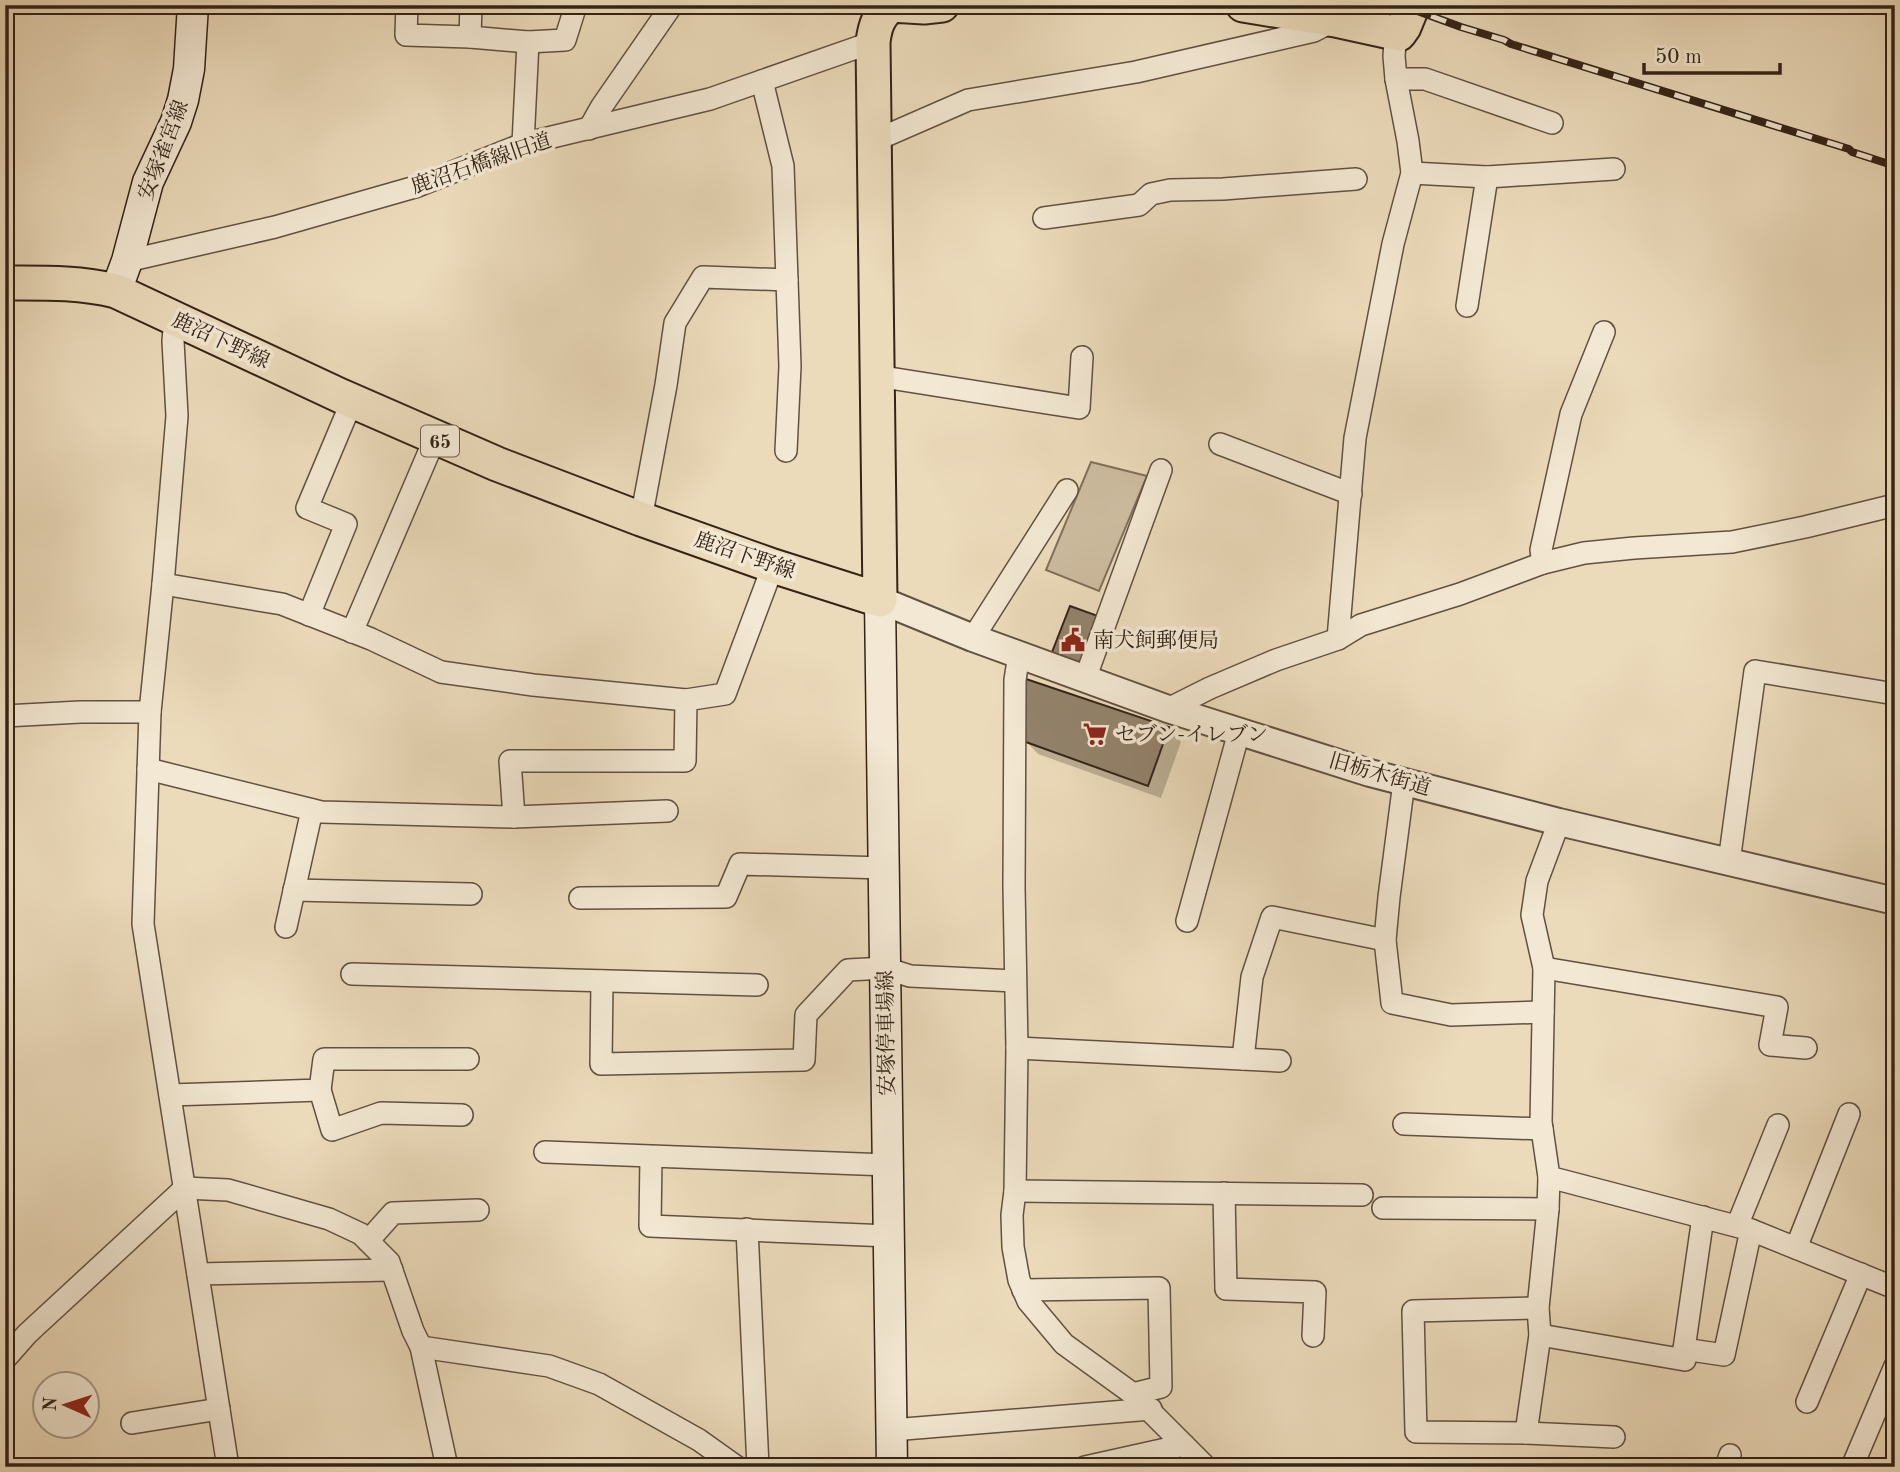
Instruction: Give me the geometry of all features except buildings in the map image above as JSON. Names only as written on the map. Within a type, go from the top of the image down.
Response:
[{"type":"main road","name":"安塚雀宮線","points":[[122,276],[148,182],[176,122],[183,100],[189,69],[192,5]]},
{"type":"main road","points":[[880,600],[873,42],[880,15],[891,5],[942,5]]},
{"type":"main road","points":[[1242,5],[1335,20],[1406,20]]},
{"type":"main road","name":"鹿沼下野線","points":[[5,284],[89,285],[122,276],[175,318],[435,438],[574,495],[773,566],[880,600]]},
{"type":"main road","name":"安塚停車場線","points":[[880,600],[892,1467]]},
{"type":"street","points":[[407,5],[406,35],[528,42],[565,40],[576,5]]},
{"type":"street","points":[[470,37],[471,5]]},
{"type":"street","points":[[589,129],[672,5]]},
{"type":"street","points":[[874,141],[968,100],[1136,72],[1314,31],[1335,20]]},
{"type":"street","points":[[1338,639],[1357,425],[1393,244],[1412,173],[1395,79],[1394,56],[1395,43],[1406,20]]},
{"type":"street","points":[[523,144],[528,42]]},
{"type":"street","name":"鹿沼石橋線旧道","points":[[122,276],[275,227],[415,187],[523,144],[710,99],[873,42]]},
{"type":"street","points":[[1395,79],[1425,79],[1552,122]]},
{"type":"street","points":[[762,81],[783,166],[790,366],[786,451]]},
{"type":"street","points":[[1412,173],[1487,177],[1614,169]]},
{"type":"street","points":[[1467,306],[1487,177]]},
{"type":"street","points":[[1044,218],[1139,205],[1151,194],[1170,190],[1223,189],[1356,179]]},
{"type":"street","points":[[641,519],[675,323],[696,288],[703,277],[787,280]]},
{"type":"street","points":[[175,318],[173,341],[177,416],[150,712],[142,924],[228,1467]]},
{"type":"street","points":[[1544,563],[1541,550],[1571,414],[1604,332]]},
{"type":"street","points":[[877,376],[1079,408],[1082,357]]},
{"type":"street","points":[[309,615],[346,524],[307,508],[352,401]]},
{"type":"street","points":[[352,632],[435,438]]},
{"type":"street","points":[[1220,444],[1351,494]]},
{"type":"street","points":[[1085,679],[1161,471]]},
{"type":"street","points":[[973,638],[1067,490]]},
{"type":"street","points":[[1168,709],[1276,660],[1338,639],[1361,625],[1461,594],[1544,563],[1597,551],[1732,542],[1895,505]]},
{"type":"street","points":[[163,584],[282,604],[440,672],[533,685],[686,700],[725,694],[773,566]]},
{"type":"street","name":"旧栃木街道","points":[[880,600],[973,638],[1168,709],[1370,773],[1559,822],[1895,901]]},
{"type":"street","points":[[1019,654],[1015,680],[1017,1048],[1015,1191],[1012,1215],[1013,1247],[1019,1280],[1028,1301],[1064,1344],[1151,1409],[1206,1467]]},
{"type":"street","points":[[1729,862],[1755,671],[1895,694]]},
{"type":"street","points":[[514,817],[510,761],[685,761],[686,700]]},
{"type":"street","points":[[5,716],[150,712]]},
{"type":"street","points":[[1187,921],[1239,732]]},
{"type":"street","points":[[148,769],[321,812],[514,817],[667,811]]},
{"type":"street","points":[[1405,782],[1385,940],[1392,1003],[1451,1015],[1543,1012]]},
{"type":"street","points":[[286,927],[312,810]]},
{"type":"street","points":[[1525,1433],[1540,1335],[1538,1308],[1549,1209],[1549,1177],[1542,1129],[1544,968],[1532,915],[1537,881],[1559,822]]},
{"type":"street","points":[[580,898],[726,897],[740,864],[884,868]]},
{"type":"street","points":[[294,890],[471,894]]},
{"type":"street","points":[[1243,1059],[1252,977],[1272,917],[1385,940]]},
{"type":"street","points":[[602,981],[601,1064],[804,1060],[806,1015],[848,970],[885,968],[910,976],[1015,981]]},
{"type":"street","points":[[1544,968],[1777,1007],[1770,1045],[1806,1048]]},
{"type":"street","points":[[352,974],[757,985]]},
{"type":"street","points":[[1017,1048],[1280,1061]]},
{"type":"street","points":[[462,1115],[381,1113],[331,1130],[320,1090],[324,1059],[468,1059]]},
{"type":"street","points":[[170,1095],[320,1090]]},
{"type":"street","points":[[1796,1248],[1849,1114]]},
{"type":"street","points":[[1404,1124],[1542,1129]]},
{"type":"street","points":[[1684,1349],[1724,1355],[1744,1228],[1778,1125]]},
{"type":"street","points":[[545,1152],[888,1165]]},
{"type":"street","points":[[651,1157],[650,1226],[889,1236]]},
{"type":"street","points":[[1549,1177],[1744,1228],[1895,1288]]},
{"type":"street","points":[[5,1359],[27,1334],[184,1188],[228,1191],[329,1219],[361,1234],[389,1262],[421,1347],[447,1467]]},
{"type":"street","points":[[1015,1191],[1362,1195]]},
{"type":"street","points":[[1224,1193],[1226,1289],[1315,1292],[1313,1336]]},
{"type":"street","points":[[1383,1208],[1549,1209]]},
{"type":"street","points":[[368,1241],[393,1213],[478,1210]]},
{"type":"street","points":[[1540,1335],[1685,1360],[1684,1349],[1703,1217]]},
{"type":"street","points":[[747,1229],[758,1467]]},
{"type":"street","points":[[198,1274],[392,1270]]},
{"type":"street","points":[[1807,1402],[1861,1274]]},
{"type":"street","points":[[1023,1290],[1159,1288],[1161,1387],[1133,1394]]},
{"type":"street","points":[[1538,1308],[1413,1311],[1416,1432],[1614,1437]]},
{"type":"street","points":[[421,1347],[549,1366],[599,1384],[699,1440],[737,1467]]},
{"type":"street","points":[[1854,1466],[1895,1366]]},
{"type":"street","points":[[132,1423],[219,1409]]},
{"type":"street","points":[[892,1430],[1151,1409]]},
{"type":"street","points":[[1085,1467],[1184,1445]]},
{"type":"shaded area","points":[[1091,462],[1147,476],[1099,591],[1046,570]]},
{"type":"railway","points":[[1401,5],[1511,44],[1849,149],[1895,166]]},
{"type":"place","name":"南犬飼郵便局","points":[[1073,640]]},
{"type":"place","name":"セブン-イレブン","points":[[1095,734]]}]
